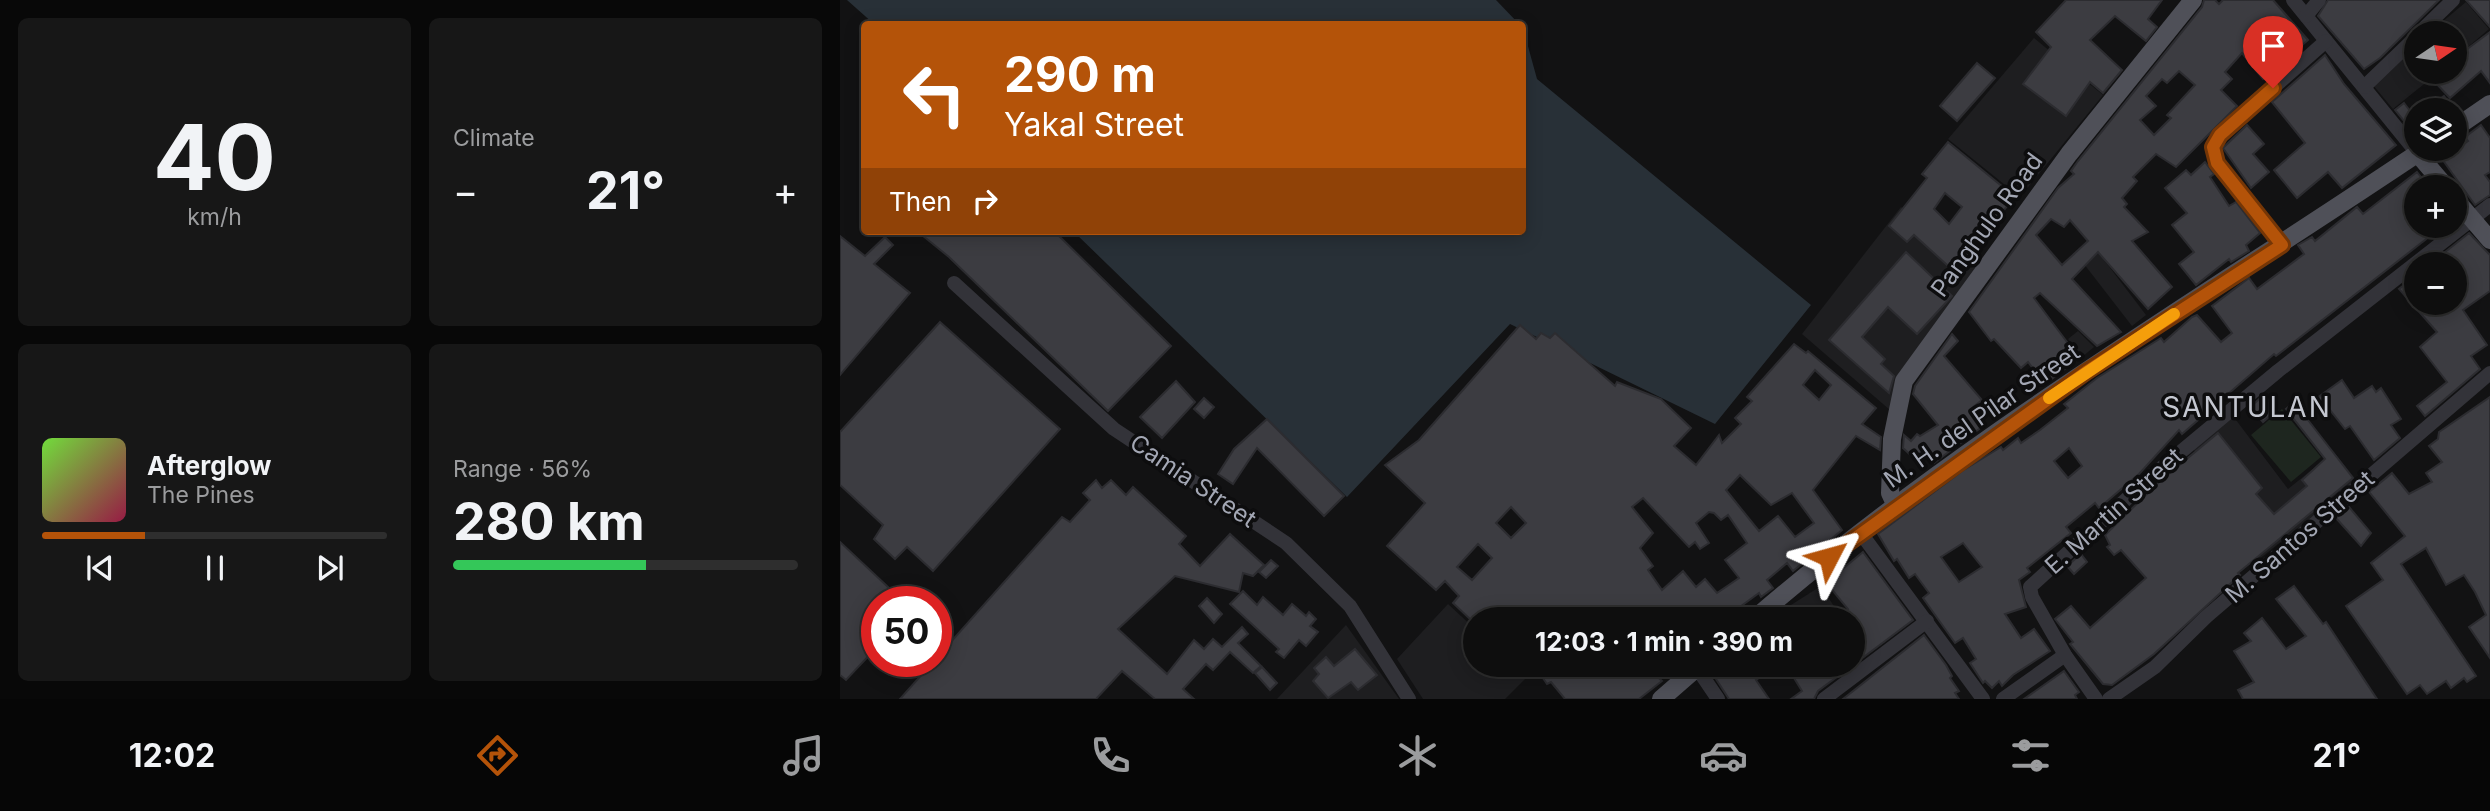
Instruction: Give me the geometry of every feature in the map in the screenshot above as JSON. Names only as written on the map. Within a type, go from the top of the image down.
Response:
[{"type":"main road","name":"Panghulo Road","points":[[1896,506],[1890,493],[1892,439],[1904,381],[2069,154],[2193,0]]},
{"type":"main road","points":[[2467,120],[2490,104]]},
{"type":"main road","name":"M. H. del Pilar Street","points":[[1769,607],[1896,506],[2086,372],[2406,161]]},
{"type":"main road","points":[[2467,213],[2490,240]]},
{"type":"main road","points":[[1661,699],[1686,677]]},
{"type":"street","points":[[2293,0],[2404,132]]},
{"type":"street","points":[[2306,16],[2319,0]]},
{"type":"street","points":[[2432,21],[2453,0]]},
{"type":"street","points":[[2282,245],[2217,163],[2213,147],[2220,135],[2326,41]]},
{"type":"street","points":[[2364,87],[2404,48]]},
{"type":"street","name":"E. Martin Street","points":[[2065,655],[2032,597],[2030,587],[2153,475],[2490,205]]},
{"type":"street","name":"Camia Street","points":[[954,283],[1114,429],[1286,542],[1350,606],[1409,699]]},
{"type":"street","name":"M. Santos Street","points":[[2113,698],[2155,667],[2206,617],[2490,373]]},
{"type":"street","points":[[1860,533],[1983,699]]},
{"type":"street","points":[[1824,699],[1927,621]]},
{"type":"street","points":[[2003,699],[2065,655],[2096,699]]},
{"type":"street","points":[[1704,677],[1718,699]]},
{"type":"shaded area","points":[[847,0],[1496,0],[1516,21],[871,21]]},
{"type":"shaded area","points":[[2466,2],[2489,29],[2468,47],[2468,21],[2443,21]]},
{"type":"shaded area","points":[[2034,38],[2103,95],[2020,197],[1948,139]]},
{"type":"shaded area","points":[[1526,39],[1537,79],[1811,305],[1715,424],[1510,324],[1347,497],[1077,235],[1526,235]]},
{"type":"shaded area","points":[[2404,57],[2404,84],[2424,84],[2393,109],[2373,85]]},
{"type":"shaded area","points":[[1901,207],[1981,271],[1890,410],[1802,334]]},
{"type":"shaded area","points":[[2098,252],[2146,315],[2132,326],[2084,264]]},
{"type":"shaded area","points":[[2078,331],[2094,347],[2082,357],[2068,339]]},
{"type":"shaded area","points":[[2282,409],[2321,457],[2291,482],[2251,435]]},
{"type":"shaded area","points":[[2233,416],[2288,489],[2334,452],[2357,481],[2253,564],[2236,543],[2258,526],[2192,448]]},
{"type":"shaded area","points":[[1821,586],[1834,607],[1792,607],[1791,605]]},
{"type":"shaded area","points":[[1448,604],[1463,618],[1463,677],[1527,677],[1505,699],[1423,699],[1397,659]]},
{"type":"shaded area","points":[[1346,625],[1399,699],[1277,699]]},
{"type":"building","points":[[2066,0],[2162,0],[2148,19],[2157,27],[2146,41],[2115,16],[2090,40],[2122,70],[2103,93],[2090,82],[2066,116],[2023,84],[2051,47],[2036,32]]},
{"type":"building","points":[[2204,0],[2215,0],[2219,4],[2223,0],[2273,0],[2308,40],[2263,79],[2242,53],[2225,72],[2232,79],[2221,90],[2237,106],[2176,167],[2156,154],[2133,177],[2137,181],[2122,198],[2127,204],[2124,207],[2148,232],[2132,241],[2172,287],[2148,309],[2098,252],[2072,279],[2121,332],[2097,346],[2040,293],[2034,298],[2079,358],[2045,384],[2028,362],[2021,368],[1994,339],[1991,341],[1969,312],[2058,188],[2074,174],[2071,171],[2078,161],[2202,7]],"holes":[[[2179,71],[2195,85],[2167,115],[2171,118],[2154,135],[2140,120],[2156,106],[2146,96],[2162,79],[2167,83]],[[2051,219],[2064,227],[2070,220],[2088,241],[2062,265],[2036,235]]]},
{"type":"building","points":[[2328,0],[2439,0],[2418,21],[2404,21],[2404,34],[2380,58],[2364,69],[2318,16]]},
{"type":"building","points":[[2466,0],[2490,0],[2490,27]]},
{"type":"building","points":[[2490,32],[2490,83],[2481,71],[2468,82],[2468,48]]},
{"type":"building","points":[[2325,55],[2344,84],[2396,145],[2342,188],[2328,172],[2297,198],[2274,170],[2305,143],[2272,102]]},
{"type":"building","points":[[1977,63],[1995,78],[1957,121],[1940,106]]},
{"type":"building","points":[[2437,84],[2466,84],[2450,98]]},
{"type":"building","points":[[2404,103],[2404,121],[2395,110]]},
{"type":"building","points":[[2247,125],[2264,144],[2253,154],[2269,172],[2251,188],[2223,148]]},
{"type":"building","points":[[2481,125],[2490,138],[2490,172],[2485,175],[2490,182],[2490,195],[2475,205],[2467,194],[2467,175],[2453,175],[2443,161],[2467,161],[2467,136]]},
{"type":"building","points":[[1948,142],[2015,197],[1987,230],[1990,233],[1979,250],[1957,274],[1914,235],[1907,242],[1889,226],[1927,178],[1922,174]],"holes":[[[1945,193],[1962,207],[1949,224],[1934,209]]]},
{"type":"building","points":[[2205,162],[2214,174],[2210,177],[2229,206],[2236,202],[2260,233],[2246,245],[2249,251],[2231,262],[2229,259],[2196,285],[2179,264],[2194,252],[2172,225],[2187,213],[2165,188],[2186,170],[2191,175]]},
{"type":"building","points":[[2404,182],[2404,238],[2428,238],[2410,252],[2404,252],[2404,256],[2276,356],[2274,354],[2182,434],[2179,430],[2139,474],[2099,508],[2095,503],[2066,527],[2071,533],[2027,568],[2030,572],[2019,580],[2026,607],[2005,614],[2021,638],[2034,629],[2050,651],[2013,675],[2002,686],[1999,681],[1992,688],[1985,681],[1983,683],[1970,663],[1976,659],[1963,638],[1955,643],[1923,598],[1929,593],[1915,574],[1909,578],[1897,559],[1894,561],[1878,534],[1962,471],[2001,447],[2003,450],[2018,438],[2021,443],[2040,430],[2068,408],[2064,404],[2097,378],[2161,338],[2164,342],[2192,317],[2197,315],[2221,342],[2232,333],[2212,306],[2249,278],[2257,289],[2304,254],[2298,245],[2312,237],[2315,241],[2357,207],[2363,214]],"holes":[[[2069,448],[2082,466],[2068,478],[2054,461]],[[1963,543],[1982,567],[1959,582],[1941,557]]]},
{"type":"building","points":[[2469,233],[2490,255],[2490,291],[2467,307],[2467,252],[2445,252],[2463,238],[2467,238]]},
{"type":"building","points":[[922,235],[1058,235],[1171,346],[1108,411],[949,257]]},
{"type":"building","points":[[840,236],[865,256],[885,237],[893,245],[874,264],[910,293],[840,375]]},
{"type":"building","points":[[1906,252],[1952,296],[1917,334],[1888,307],[1862,337],[1885,359],[1881,364],[1894,376],[1889,393],[1829,340]]},
{"type":"building","points":[[2422,315],[2466,315],[2487,345],[2471,356],[2480,369],[2425,416],[2417,406],[2447,382],[2420,347],[2437,332]]},
{"type":"building","points":[[940,322],[1060,429],[933,571],[907,547],[895,559],[874,539],[883,525],[840,485],[840,432]]},
{"type":"building","points":[[1520,325],[1536,339],[1541,333],[1550,338],[1555,333],[1615,386],[1617,382],[1661,399],[1691,428],[1674,446],[1696,465],[1719,435],[1722,443],[1741,424],[1735,418],[1752,401],[1747,397],[1794,344],[1806,353],[1808,351],[1876,408],[1862,424],[1881,437],[1880,450],[1856,436],[1813,490],[1842,530],[1793,571],[1787,563],[1767,580],[1773,588],[1761,597],[1759,593],[1740,607],[1463,607],[1463,612],[1453,603],[1459,596],[1445,581],[1436,590],[1387,546],[1425,503],[1385,465],[1419,440]],"holes":[[[1815,370],[1831,385],[1819,400],[1803,385]],[[1740,475],[1771,505],[1792,493],[1814,523],[1795,537],[1778,516],[1759,531],[1726,490]],[[1643,498],[1689,547],[1695,542],[1700,549],[1709,543],[1696,523],[1709,512],[1721,520],[1728,515],[1747,543],[1725,560],[1739,578],[1717,593],[1705,579],[1696,587],[1683,571],[1662,590],[1648,570],[1653,566],[1640,548],[1653,533],[1632,507]],[[1511,507],[1526,523],[1511,538],[1496,523]],[[1478,544],[1492,558],[1472,580],[1457,567]]]},
{"type":"building","points":[[1952,334],[1958,341],[1944,356],[1982,400],[1972,408],[1983,426],[1934,463],[1922,451],[1915,459],[1903,448],[1904,435],[1911,441],[1917,434],[1920,436],[1938,425],[1913,394],[1915,386]]},
{"type":"building","points":[[2342,380],[2354,398],[2372,386],[2376,392],[2381,388],[2401,419],[2391,425],[2400,438],[2374,460],[2350,426],[2345,429],[2326,405],[2322,408],[2317,398]]},
{"type":"building","points":[[1176,381],[1195,402],[1162,438],[1140,417]]},
{"type":"building","points":[[2264,395],[2277,410],[2263,422],[2250,407]]},
{"type":"building","points":[[2490,397],[2490,658],[2469,627],[2486,615],[2475,592],[2464,575],[2446,585],[2426,548],[2401,564],[2476,676],[2467,682],[2464,678],[2451,688],[2446,681],[2427,694],[2420,685],[2407,694],[2346,606],[2383,580],[2371,563],[2405,536],[2369,492],[2392,473],[2409,494],[2432,482],[2426,473],[2442,462],[2429,446],[2438,439],[2439,432]]},
{"type":"building","points":[[1204,398],[1214,407],[1204,418],[1194,409]]},
{"type":"building","points":[[2294,402],[2353,478],[2238,573],[2240,575],[2154,654],[2112,685],[2103,684],[2070,644],[2073,642],[2055,619],[2071,606],[2090,628],[2146,578],[2121,550],[2114,555],[2107,547],[2110,545],[2105,535],[2159,482],[2218,433],[2262,488],[2256,494],[2274,514],[2307,486],[2302,480],[2325,459],[2286,409]]},
{"type":"building","points":[[1267,419],[1344,496],[1324,516],[1257,448],[1233,484],[1218,474],[1234,449]]},
{"type":"building","points":[[1096,480],[1102,488],[1111,480],[1126,495],[1133,487],[1186,536],[1179,544],[1200,566],[1230,534],[1264,565],[1253,576],[1243,573],[1239,592],[1175,576],[1118,629],[1167,674],[1194,640],[1204,649],[1213,639],[1222,647],[1242,627],[1248,634],[1238,643],[1261,666],[1253,673],[1230,652],[1213,670],[1206,664],[1183,689],[1194,699],[1155,699],[1122,671],[1096,699],[900,699],[920,677],[952,677],[952,641],[1062,517],[1070,522],[1090,500],[1083,493]]},
{"type":"building","points":[[2349,507],[2371,533],[2361,546],[2336,518]]},
{"type":"building","points":[[840,542],[887,586],[861,586],[861,664],[846,680],[840,675]]},
{"type":"building","points":[[1863,552],[1913,620],[1865,656],[1865,607],[1846,607],[1828,585],[1836,579],[1834,576]]},
{"type":"building","points":[[2081,554],[2087,562],[2074,574],[2067,566]]},
{"type":"building","points":[[1271,560],[1278,566],[1266,578],[1259,572]]},
{"type":"building","points":[[2294,586],[2323,624],[2326,622],[2377,699],[2243,699],[2238,690],[2254,682],[2234,651],[2251,641],[2244,633],[2262,618],[2286,649],[2306,636],[2276,599]]},
{"type":"building","points":[[1243,591],[1257,605],[1263,597],[1283,615],[1292,604],[1306,616],[1309,612],[1316,619],[1310,626],[1318,632],[1306,646],[1299,640],[1284,658],[1276,652],[1279,649],[1230,604]]},
{"type":"building","points":[[1207,598],[1222,614],[1214,623],[1199,606]]},
{"type":"building","points":[[1924,635],[1946,665],[1952,676],[1950,678],[1959,691],[1955,693],[1959,699],[1843,699]]},
{"type":"building","points":[[1355,649],[1377,675],[1358,690],[1351,682],[1328,698],[1313,681],[1319,674],[1314,668],[1326,657],[1334,666]]},
{"type":"building","points":[[1262,667],[1277,683],[1270,690],[1255,673]]},
{"type":"building","points":[[2064,671],[2079,692],[2075,695],[2077,699],[2024,699]]},
{"type":"building","points":[[1542,677],[1658,677],[1662,681],[1639,699],[1565,699],[1551,682],[1547,684]]},
{"type":"building","points":[[1715,677],[1760,677],[1756,680],[1769,699],[1729,699]]},
{"type":"building","points":[[1793,677],[1837,677],[1818,691],[1814,699],[1791,699],[1802,691]]},
{"type":"slow traffic","points":[[2049,398],[2174,314]]},
{"type":"district","name":"SANTULAN","points":[[2247,407]]},
{"type":"route","points":[[1829,557],[1896,506],[2086,372],[2282,245],[2217,163],[2213,147],[2220,135],[2273,88]]}]
